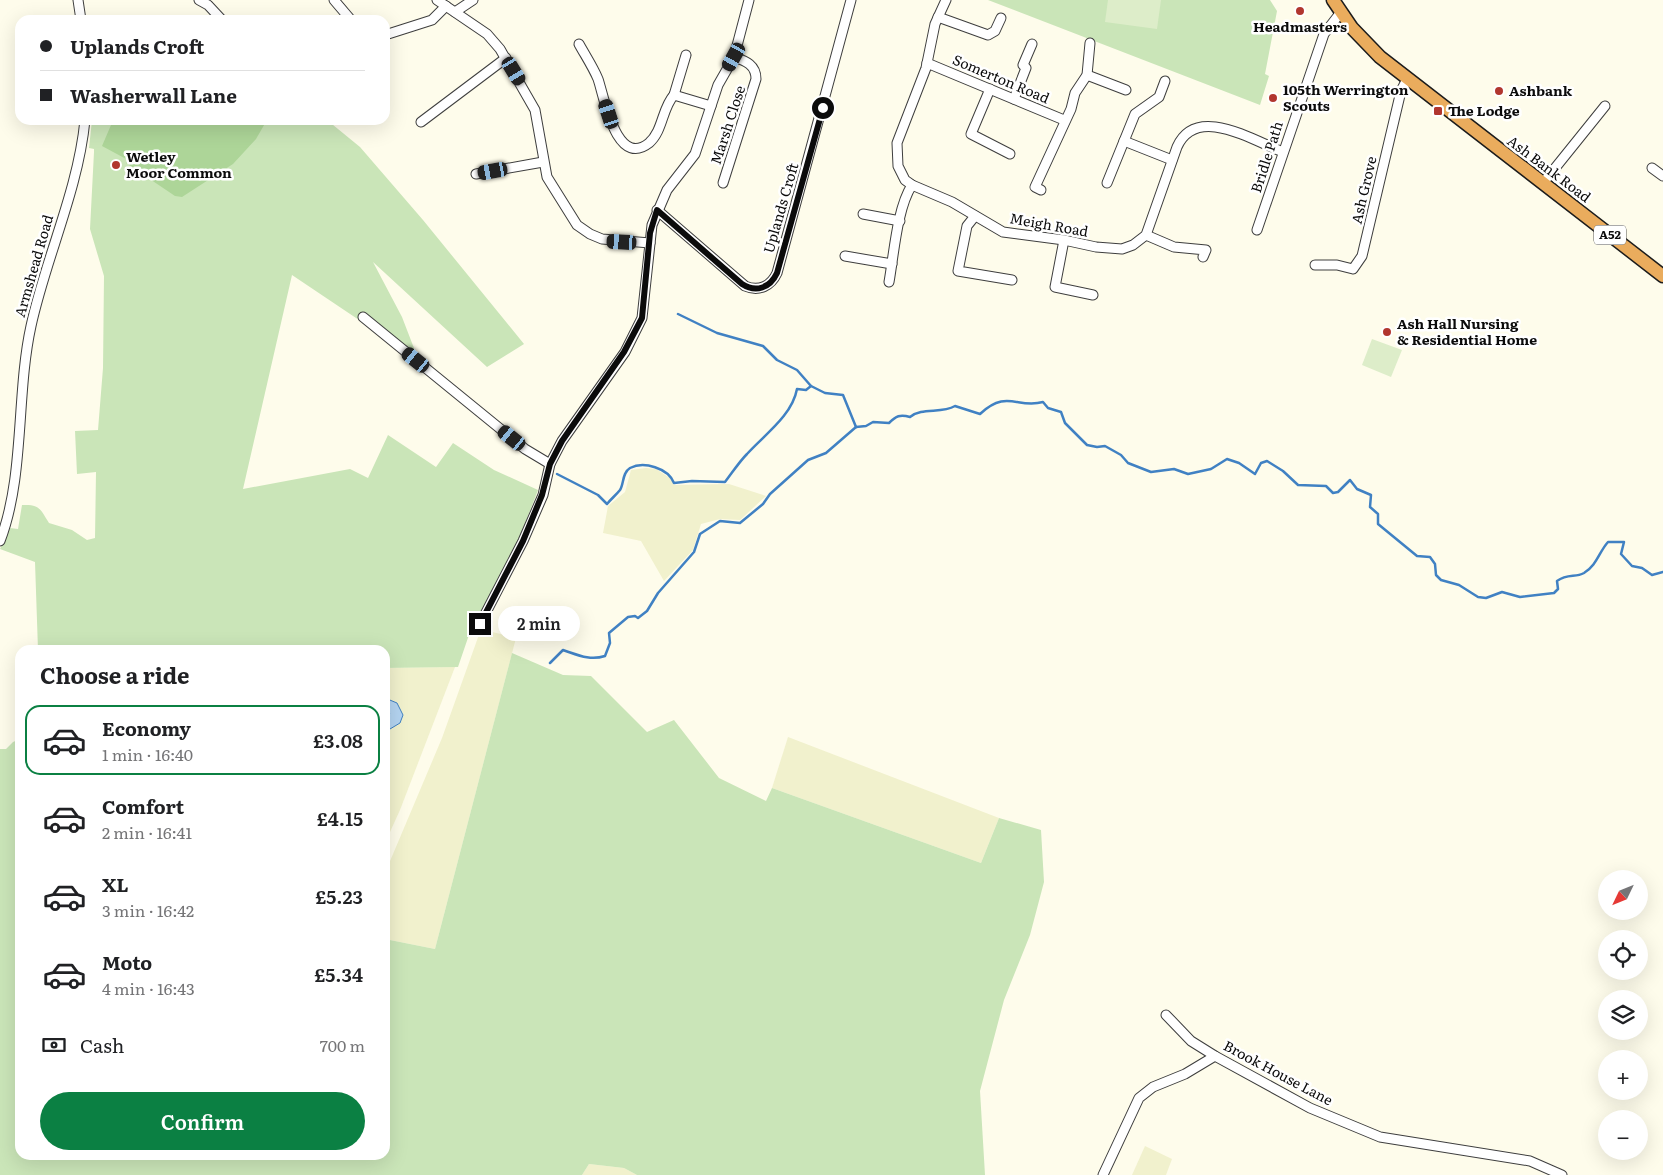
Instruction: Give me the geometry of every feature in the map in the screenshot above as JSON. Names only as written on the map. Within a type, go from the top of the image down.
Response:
[{"type":"highway","name":"Ash Bank Road","points":[[1334,0],[1363,40],[1408,79],[1663,276]]},
{"type":"street","points":[[78,0],[80,15]]},
{"type":"street","points":[[199,0],[208,5],[217,15]]},
{"type":"street","points":[[208,5],[216,0]]},
{"type":"street","points":[[334,0],[344,15]]},
{"type":"street","points":[[438,0],[487,34],[506,58],[534,110],[543,162],[553,191],[572,219],[583,230],[596,237],[609,241],[650,243]]},
{"type":"street","points":[[455,12],[473,0]]},
{"type":"street","points":[[480,624],[523,541],[542,495],[550,464],[562,441],[635,334],[645,308],[652,225],[657,210],[667,190],[695,154],[718,86],[734,57],[749,0]]},
{"type":"street","name":"Uplands Croft","points":[[657,210],[745,286],[757,289],[771,282],[777,273],[808,166],[851,0]]},
{"type":"street","points":[[888,282],[900,220],[908,192],[912,185],[900,171],[896,149],[927,63],[938,17],[946,0]]},
{"type":"street","points":[[390,34],[432,20],[446,6]]},
{"type":"street","name":"Bridle Path","points":[[1258,230],[1324,34],[1341,12]]},
{"type":"street","points":[[938,17],[988,35],[995,31],[1001,18]]},
{"type":"street","points":[[1041,190],[1035,187],[1075,93],[1087,74],[1090,43]]},
{"type":"street","points":[[579,44],[597,76],[615,133],[625,145],[639,147],[651,140],[674,95],[686,55]]},
{"type":"street","points":[[1014,98],[1026,68],[1023,65],[1032,44]]},
{"type":"street","name":"Marsh Close","points":[[724,183],[756,80],[755,71],[750,64],[734,57]]},
{"type":"street","points":[[421,122],[506,58]]},
{"type":"street","name":"Somerton Road","points":[[927,63],[1064,120]]},
{"type":"street","points":[[1087,74],[1126,90]]},
{"type":"street","name":"Ash Grove","points":[[1315,266],[1337,265],[1353,269],[1362,256],[1401,91],[1408,79]]},
{"type":"street","points":[[1108,183],[1135,114],[1159,97],[1165,82]]},
{"type":"street","points":[[990,89],[971,134],[1010,154]]},
{"type":"street","points":[[674,95],[711,106]]},
{"type":"street","points":[[1543,183],[1605,106]]},
{"type":"street","name":"Armshead Road","points":[[0,540],[7,519],[13,479],[31,328],[43,275],[72,185],[82,145],[84,125]]},
{"type":"street","points":[[1203,257],[1206,250],[1174,247],[1146,235],[1172,160],[1183,137],[1191,130],[1205,125],[1218,126],[1283,152]]},
{"type":"street","points":[[1124,141],[1172,160]]},
{"type":"street","points":[[476,174],[543,162]]},
{"type":"street","points":[[1652,168],[1663,176]]},
{"type":"street","name":"Meigh Road","points":[[912,185],[952,202],[1003,232],[1115,249],[1133,245],[1146,235]]},
{"type":"street","points":[[863,214],[900,220]]},
{"type":"street","points":[[974,216],[968,226],[958,271],[1012,280]]},
{"type":"street","points":[[1064,240],[1055,287],[1093,295]]},
{"type":"street","points":[[845,256],[892,264]]},
{"type":"street","points":[[363,317],[525,449],[550,464]]},
{"type":"street","name":"Brook House Lane","points":[[1166,1015],[1192,1041],[1215,1056],[1310,1108],[1380,1137],[1530,1161],[1562,1175]]},
{"type":"street","points":[[1104,1175],[1139,1098],[1152,1087],[1185,1074],[1215,1056]]},
{"type":"green space","points":[[988,0],[1270,0],[1277,11],[1265,74],[1269,76],[1260,105]]},
{"type":"green space","points":[[1108,0],[1161,0],[1157,29],[1105,22]]},
{"type":"green space","points":[[91,125],[333,125],[360,147],[423,220],[524,344],[487,367],[373,262],[402,317],[417,356],[365,313],[359,320],[292,275],[243,489],[350,469],[368,478],[388,435],[436,467],[453,443],[494,470],[538,490],[516,547],[471,629],[458,667],[390,668],[390,645],[38,645],[35,562],[0,549],[10,528],[18,529],[22,505],[33,505],[39,508],[49,523],[72,530],[87,540],[95,538],[96,472],[77,474],[75,431],[98,430],[103,368],[104,276],[90,229],[94,149],[89,148]]},
{"type":"green space","points":[[111,125],[264,125],[256,139],[233,164],[182,197],[175,196],[126,163],[128,160],[102,146]]},
{"type":"green space","points":[[1372,339],[1402,350],[1391,377],[1362,365]]},
{"type":"green space","points":[[656,469],[670,478],[674,485],[729,484],[766,496],[740,520],[720,519],[701,524],[693,550],[664,581],[641,541],[603,533],[608,506],[625,492],[631,470]]},
{"type":"green space","points":[[481,629],[516,638],[435,949],[390,940],[390,861],[442,738]]},
{"type":"green space","points":[[512,653],[563,675],[591,676],[647,732],[674,720],[719,778],[766,801],[772,788],[981,863],[999,818],[1041,830],[1044,882],[1030,935],[1004,1000],[980,1091],[985,1175],[637,1175],[624,1168],[589,1164],[582,1175],[0,1175],[0,749],[6,749],[13,742],[15,741],[15,1160],[390,1160],[390,940],[435,949]]},
{"type":"green space","points":[[455,667],[390,832],[390,668]]},
{"type":"green space","points":[[788,737],[999,818],[981,863],[772,788]]},
{"type":"green space","points":[[1145,1146],[1172,1159],[1166,1175],[1132,1175]]},
{"type":"green space","points":[[589,1164],[624,1168],[637,1175],[582,1175]]},
{"type":"water","points":[[390,700],[397,703],[403,715],[400,723],[390,729]]},
{"type":"waterway","points":[[678,314],[717,333],[763,346],[777,360],[797,370],[811,386],[825,393],[843,395],[856,427]]},
{"type":"waterway","points":[[557,474],[598,495],[607,504],[620,490],[627,470],[636,466],[655,467],[667,473],[674,483],[692,481],[725,482],[744,457],[783,416],[794,399],[797,389],[806,390],[811,386]]},
{"type":"waterway","points":[[856,427],[866,426],[873,422],[889,423],[898,416],[910,417],[920,412],[944,410],[955,406],[980,414],[989,407],[1005,401],[1034,404],[1043,402],[1048,408],[1061,412],[1065,423],[1087,445],[1105,446],[1121,455],[1128,463],[1151,472],[1174,469],[1188,474],[1211,469],[1227,459],[1239,463],[1255,474],[1261,463],[1267,461],[1283,471],[1298,485],[1326,486],[1333,493],[1338,492],[1350,480],[1357,489],[1371,495],[1370,507],[1378,514],[1378,524],[1417,556],[1430,557],[1435,564],[1436,575],[1441,580],[1459,585],[1478,597],[1486,598],[1502,592],[1520,597],[1554,593],[1558,589],[1557,581],[1588,570],[1608,542],[1624,542],[1621,554],[1632,566],[1642,568],[1652,575],[1663,572]]},
{"type":"waterway","points":[[550,663],[563,650],[589,658],[605,656],[610,643],[609,633],[628,617],[635,616],[638,618],[647,611],[658,593],[694,552],[700,534],[720,521],[740,523],[763,504],[770,494],[808,460],[826,453],[856,427]]},
{"type":"place","name":"Headmasters","points":[[1300,11]]},
{"type":"place","name":"Ashbank","points":[[1499,91]]},
{"type":"place","name":"105th Werrington Scouts","points":[[1273,98]]},
{"type":"place","name":"The Lodge","points":[[1438,111]]},
{"type":"place","name":"Wetley Moor Common","points":[[116,165]]},
{"type":"place","name":"Ash Hall Nursing & Residential Home","points":[[1387,332]]},
{"type":"route","points":[[480,624],[523,541],[542,495],[550,464],[562,441],[624,352],[642,318],[645,308],[650,233],[657,210],[736,280],[753,289],[764,287],[775,278],[777,273],[823,108]]}]
